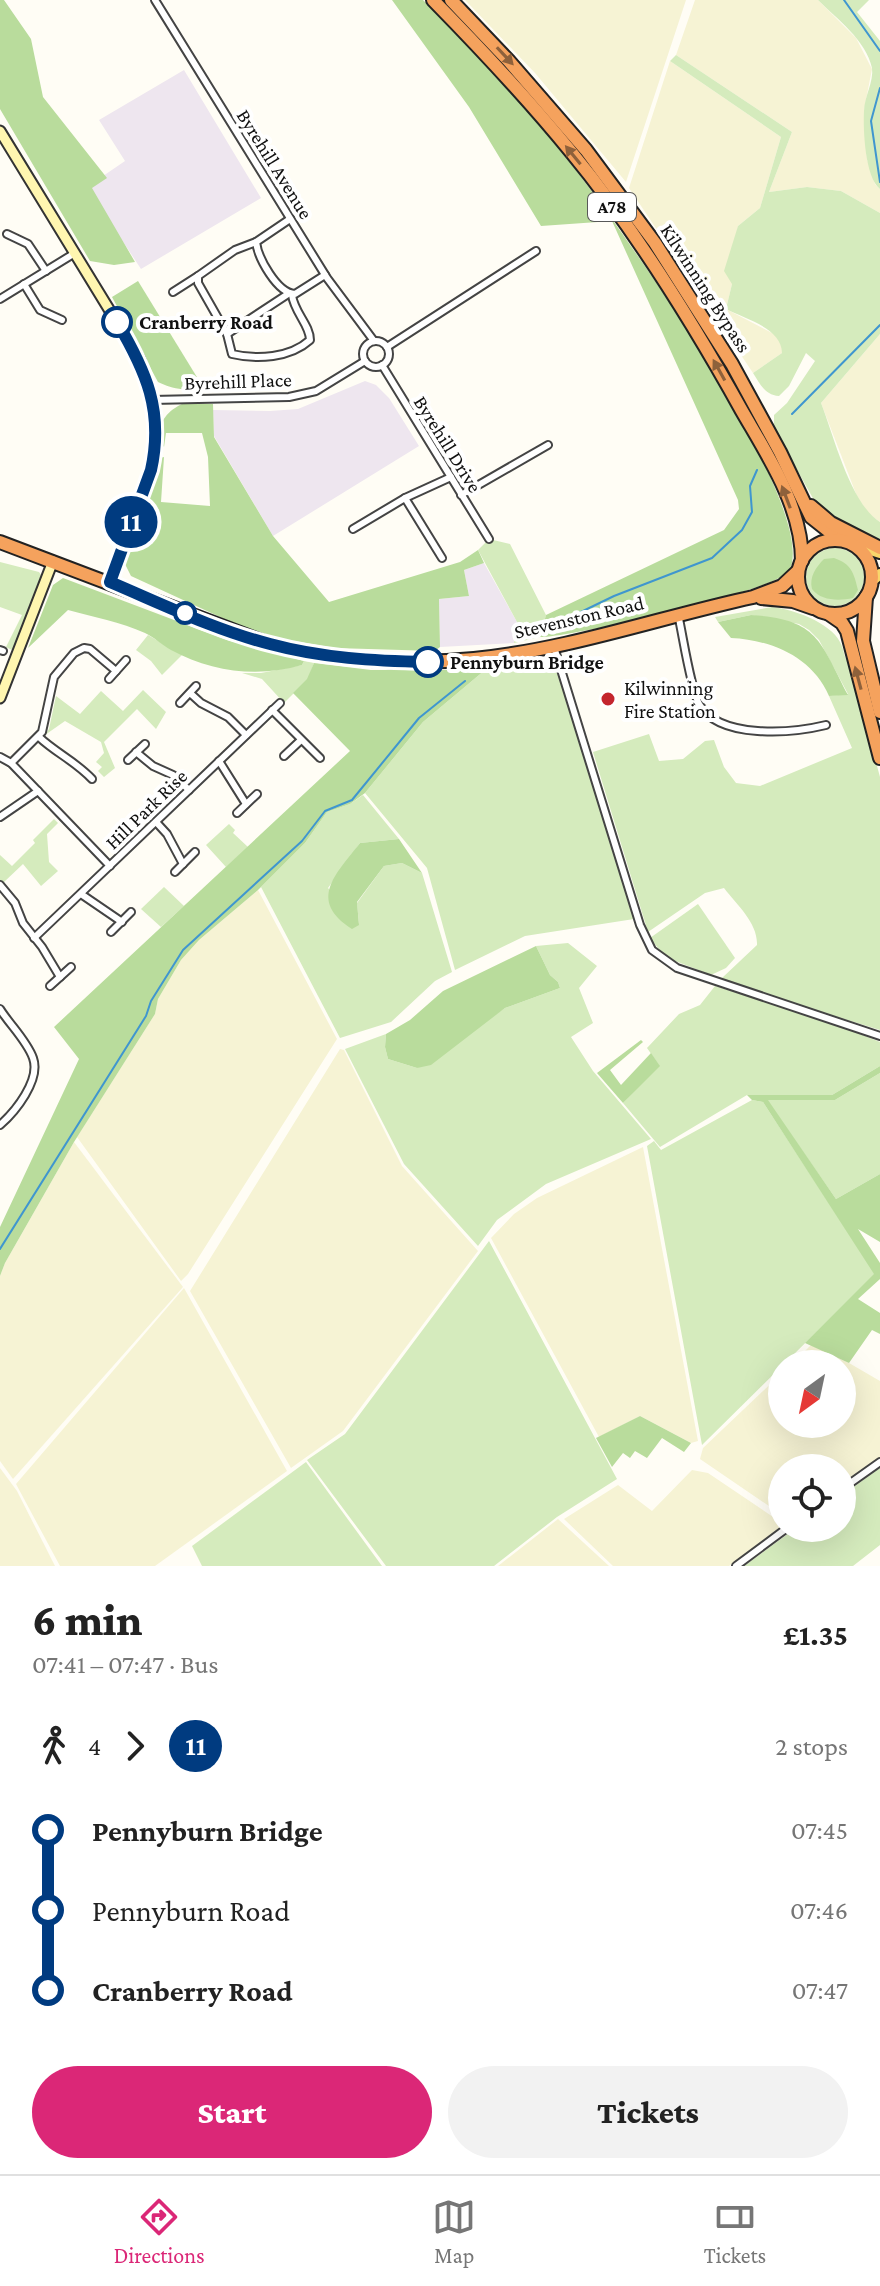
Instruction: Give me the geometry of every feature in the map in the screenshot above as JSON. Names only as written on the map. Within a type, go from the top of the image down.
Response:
[{"type":"highway","name":"Kilwinning Bypass","points":[[433,0],[573,154],[642,247],[702,339],[780,479],[800,535],[800,566]]},
{"type":"highway","name":"Kilwinning Bypass","points":[[451,0],[586,150],[655,243],[726,355],[780,452],[811,517],[846,542]]},
{"type":"highway","points":[[799,492],[831,523],[880,550]]},
{"type":"highway","name":"Stevenston Road","points":[[0,542],[256,640],[342,659],[472,660],[554,645],[753,597]]},
{"type":"highway","points":[[753,597],[782,586],[819,544],[846,542]]},
{"type":"highway","name":"A78","points":[[846,542],[863,552],[876,578],[866,597],[863,636],[880,712]]},
{"type":"highway","name":"A78","points":[[800,566],[802,593],[816,609]]},
{"type":"highway","points":[[753,597],[777,598],[816,609],[842,623],[847,631],[880,758]]},
{"type":"highway","points":[[829,614],[850,611],[866,597]]},
{"type":"main road","points":[[846,542],[880,550]]},
{"type":"street","name":"Byrehill Avenue","points":[[155,0],[325,275],[374,341]]},
{"type":"street","points":[[0,131],[140,360],[152,400],[155,450],[151,470],[110,582]]},
{"type":"street","points":[[173,292],[235,250],[256,242],[290,219]]},
{"type":"street","points":[[7,234],[28,244],[46,271]]},
{"type":"street","points":[[198,276],[198,283],[227,334],[232,354],[284,354],[304,345],[310,340],[310,331],[297,313],[290,294],[276,281],[259,253],[256,242]]},
{"type":"street","points":[[387,347],[536,251]]},
{"type":"street","points":[[0,299],[75,253]]},
{"type":"street","points":[[227,334],[325,275]]},
{"type":"street","points":[[24,284],[41,311],[62,320]]},
{"type":"street","points":[[374,341],[380,341],[387,347],[388,359],[382,365],[372,366],[365,361],[363,349],[374,341]]},
{"type":"street","name":"Byrehill Place","points":[[152,400],[289,397],[316,391],[365,361]]},
{"type":"street","name":"Byrehill Drive","points":[[382,365],[489,539]]},
{"type":"street","points":[[461,495],[548,445]]},
{"type":"street","points":[[353,529],[405,498],[451,477]]},
{"type":"street","points":[[405,498],[442,558]]},
{"type":"street","points":[[0,698],[53,561]]},
{"type":"street","points":[[678,614],[698,702],[712,716],[745,729],[776,733],[826,725]]},
{"type":"street","points":[[554,645],[640,925],[652,950],[677,968],[880,1036]]},
{"type":"street","points":[[11,763],[39,737],[45,725],[54,677],[74,653],[84,648],[94,651],[116,671]]},
{"type":"street","points":[[109,679],[126,660]]},
{"type":"street","points":[[180,703],[196,686]]},
{"type":"street","points":[[190,693],[201,703],[228,717],[246,735]]},
{"type":"street","name":"Hill Park Rise","points":[[34,938],[280,703]]},
{"type":"street","points":[[272,710],[320,758]]},
{"type":"street","points":[[39,737],[55,753],[74,761],[92,779]]},
{"type":"street","points":[[284,756],[301,740]]},
{"type":"street","points":[[128,760],[145,744]]},
{"type":"street","points":[[136,752],[153,766],[173,775],[189,790]]},
{"type":"street","points":[[0,757],[11,763],[110,866]]},
{"type":"street","points":[[219,761],[246,804]]},
{"type":"street","points":[[0,817],[38,791]]},
{"type":"street","points":[[237,813],[257,794]]},
{"type":"street","points":[[156,822],[167,834],[183,864]]},
{"type":"street","points":[[175,872],[195,852]]},
{"type":"street","points":[[0,885],[15,903],[23,923],[60,977]]},
{"type":"street","points":[[81,894],[122,922]]},
{"type":"street","points":[[111,932],[131,912]]},
{"type":"street","points":[[50,986],[71,967]]},
{"type":"street","points":[[0,1009],[31,1054],[35,1068],[15,1110],[0,1125]]},
{"type":"street","points":[[856,1479],[880,1462]]},
{"type":"street","points":[[736,1566],[768,1542]]},
{"type":"shaded area","points":[[465,0],[686,0],[626,182],[535,73]]},
{"type":"shaded area","points":[[695,0],[818,0],[856,38],[872,69],[864,110],[867,159],[875,184],[880,189],[880,213],[841,191],[807,187],[769,192],[792,132],[676,55]]},
{"type":"shaded area","points":[[670,61],[781,137],[760,208],[738,226],[726,309],[774,334],[782,344],[782,353],[753,373],[629,188]]},
{"type":"shaded area","points":[[184,70],[261,198],[141,269],[87,187],[125,161],[99,120]]},
{"type":"shaded area","points":[[880,334],[880,522],[858,499],[821,403]]},
{"type":"shaded area","points":[[365,381],[376,385],[389,398],[419,446],[273,536],[214,436],[213,410],[298,409]]},
{"type":"shaded area","points":[[484,563],[517,622],[514,643],[440,647],[439,599],[469,596],[464,570]]},
{"type":"shaded area","points":[[258,890],[337,1039],[181,1281],[77,1137],[155,1014],[158,999],[181,960],[199,940]]},
{"type":"shaded area","points":[[340,1049],[344,1050],[402,1166],[478,1251],[343,1431],[291,1468],[190,1291]]},
{"type":"shaded area","points":[[74,1142],[183,1287],[13,1479],[0,1461],[0,1276]]},
{"type":"shaded area","points":[[643,1147],[698,1441],[691,1443],[640,1416],[599,1437],[491,1238],[514,1214],[537,1198]]},
{"type":"shaded area","points":[[184,1288],[287,1471],[155,1566],[60,1566],[16,1484]]},
{"type":"shaded area","points":[[856,1367],[880,1381],[880,1458],[856,1475],[856,1454],[768,1454],[768,1505],[700,1459],[703,1448],[768,1386],[768,1438],[856,1438]]},
{"type":"shaded area","points":[[0,1468],[17,1491],[55,1566],[0,1566]]},
{"type":"shaded area","points":[[692,1470],[708,1473],[768,1514],[768,1537],[729,1566],[613,1566],[564,1519],[618,1485],[652,1511]]},
{"type":"shaded area","points":[[558,1519],[609,1566],[498,1566]]},
{"type":"green space","points":[[0,0],[4,0],[31,39],[43,97],[107,178],[92,188],[135,262],[114,265],[90,261],[0,109]]},
{"type":"green space","points":[[392,0],[423,0],[547,133],[610,216],[700,349],[741,419],[773,484],[791,536],[789,571],[777,579],[713,600],[629,622],[540,637],[546,615],[724,530],[739,509],[738,500],[612,221],[541,226],[469,107]]},
{"type":"green space","points":[[818,0],[869,0],[857,12],[880,41],[880,189],[871,174],[865,141],[864,106],[872,73],[869,58],[850,31]]},
{"type":"green space","points":[[676,55],[792,132],[769,192],[807,187],[841,191],[880,213],[880,334],[821,403],[852,485],[869,513],[880,522],[880,544],[819,509],[774,429],[774,415],[787,403],[815,361],[806,353],[789,386],[779,396],[770,394],[753,373],[782,353],[780,344],[761,325],[726,309],[732,284],[724,271],[738,226],[760,208],[781,137],[670,61]]},
{"type":"green space","points":[[138,281],[203,387],[180,389],[158,382],[112,297]]},
{"type":"green space","points":[[184,403],[213,404],[214,437],[273,536],[329,602],[460,562],[478,550],[484,563],[464,570],[469,596],[439,599],[440,647],[435,651],[335,648],[276,638],[233,623],[131,576],[125,564],[131,537],[160,458],[164,457],[161,502],[210,506],[208,457],[202,433],[166,433],[164,447],[158,439],[165,417]]},
{"type":"green space","points":[[489,539],[510,544],[546,615],[540,637],[514,643],[517,622],[478,550]]},
{"type":"green space","points":[[835,548],[856,556],[864,577],[856,598],[835,606],[814,598],[806,577],[814,556]]},
{"type":"green space","points":[[834,558],[845,563],[853,574],[858,590],[853,598],[831,599],[820,596],[812,589],[812,576],[818,565],[824,559]]},
{"type":"green space","points":[[0,562],[41,575],[14,651],[6,647],[22,615],[0,607]]},
{"type":"green space","points":[[63,578],[227,640],[304,661],[302,665],[269,671],[219,668],[171,650],[136,629],[68,610],[28,648],[53,585]]},
{"type":"green space","points":[[772,607],[790,610],[819,623],[840,642],[849,663],[880,777],[880,1030],[746,989],[722,978],[757,945],[750,922],[724,888],[705,893],[648,932],[593,752],[649,734],[659,761],[683,759],[705,741],[714,740],[724,767],[736,783],[760,786],[852,748],[829,696],[848,694],[819,640],[809,630],[799,624],[751,615],[718,622],[715,617]]},
{"type":"green space","points":[[751,615],[790,622],[814,636],[848,695],[829,696],[812,671],[789,653],[761,642],[731,638],[718,622]]},
{"type":"green space","points":[[148,635],[182,655],[162,675],[151,661],[136,650]]},
{"type":"green space","points":[[542,660],[557,671],[634,919],[525,936],[455,970],[427,868],[365,793],[423,722],[485,670]]},
{"type":"green space","points":[[304,661],[314,663],[308,679],[284,703],[262,679],[242,673],[261,673],[302,665]]},
{"type":"green space","points":[[314,663],[371,670],[485,670],[423,722],[365,793],[350,804],[327,812],[305,843],[181,960],[158,999],[155,1014],[74,1142],[0,1276],[0,1227],[79,1059],[54,1027],[350,751],[293,693],[307,679]]},
{"type":"green space","points":[[143,690],[166,712],[156,729],[137,709],[104,742],[115,768],[104,777],[98,771],[102,767],[96,762],[104,753],[101,742],[65,721],[45,735],[56,696],[80,714],[101,691],[123,711]]},
{"type":"green space","points":[[363,795],[399,839],[360,843],[328,888],[359,924],[357,903],[384,866],[402,863],[422,873],[452,972],[435,981],[391,1022],[340,1038],[261,887],[305,843],[327,812],[350,804]]},
{"type":"green space","points":[[54,819],[58,823],[47,834],[49,862],[58,871],[41,886],[23,864],[4,882],[0,882],[0,855],[12,866]]},
{"type":"green space","points":[[229,824],[235,830],[233,833],[248,847],[226,867],[206,845]]},
{"type":"green space","points":[[399,839],[422,873],[402,863],[384,866],[357,902],[359,925],[352,929],[331,908],[328,897],[335,876],[360,843]]},
{"type":"green space","points":[[164,887],[184,906],[161,927],[141,909]]},
{"type":"green space","points":[[698,904],[735,958],[726,968],[711,975],[665,957],[650,938]]},
{"type":"green space","points":[[568,943],[597,966],[579,988],[593,1023],[571,1037],[593,1071],[651,1139],[546,1184],[497,1220],[478,1246],[404,1164],[345,1049],[386,1034],[388,1059],[417,1068],[505,1008],[560,988],[536,946]]},
{"type":"green space","points":[[536,946],[560,988],[505,1008],[431,1065],[417,1068],[388,1059],[386,1034],[410,1020],[443,991]]},
{"type":"green space","points":[[715,986],[833,1023],[880,1042],[880,1066],[832,1095],[747,1095],[660,1147],[623,1103],[659,1065],[647,1048],[679,1014],[700,1005]]},
{"type":"green space","points":[[641,1040],[643,1042],[610,1070],[621,1085],[651,1053],[660,1066],[623,1103],[597,1073]]},
{"type":"green space","points":[[880,1066],[880,1073],[835,1100],[768,1100],[836,1199],[880,1174],[880,1242],[858,1229],[880,1263],[880,1279],[858,1299],[880,1313],[880,1334],[872,1330],[856,1353],[856,1350],[820,1350],[805,1343],[874,1274],[763,1102],[752,1100],[747,1095],[832,1095]]},
{"type":"green space","points":[[880,1073],[880,1174],[836,1199],[767,1100],[835,1100]]},
{"type":"green space","points":[[752,1100],[763,1102],[875,1274],[798,1350],[768,1350],[768,1380],[702,1445],[647,1146],[654,1141],[661,1150]]},
{"type":"green space","points":[[489,1241],[617,1479],[557,1517],[494,1566],[386,1566],[307,1460],[345,1434]]},
{"type":"green space","points":[[640,1416],[691,1443],[684,1452],[662,1438],[647,1458],[635,1451],[630,1458],[623,1453],[612,1467],[596,1438]]},
{"type":"green space","points":[[306,1462],[382,1566],[202,1566],[192,1546]]},
{"type":"green space","points":[[880,1468],[880,1545],[853,1566],[744,1566],[777,1542],[856,1542],[856,1485]]},
{"type":"waterway","points":[[844,0],[880,51]]},
{"type":"waterway","points":[[880,88],[871,121],[880,182]]},
{"type":"waterway","points":[[792,414],[880,325]]},
{"type":"waterway","points":[[552,626],[614,596],[712,558],[742,530],[752,512],[750,486],[757,470]]},
{"type":"waterway","points":[[0,1249],[146,1016],[151,1001],[183,950],[302,841],[325,811],[352,800],[419,718],[465,681]]},
{"type":"bus line","name":"11","points":[[117,322],[147,378],[155,422],[155,450],[151,470],[110,582],[269,644],[342,659],[428,662]]},
{"type":"place","name":"Cranberry Road","points":[[117,322]]},
{"type":"place","name":"Pennyburn Bridge","points":[[428,662]]},
{"type":"place","name":"Kilwinning Fire Station","points":[[608,699]]}]
